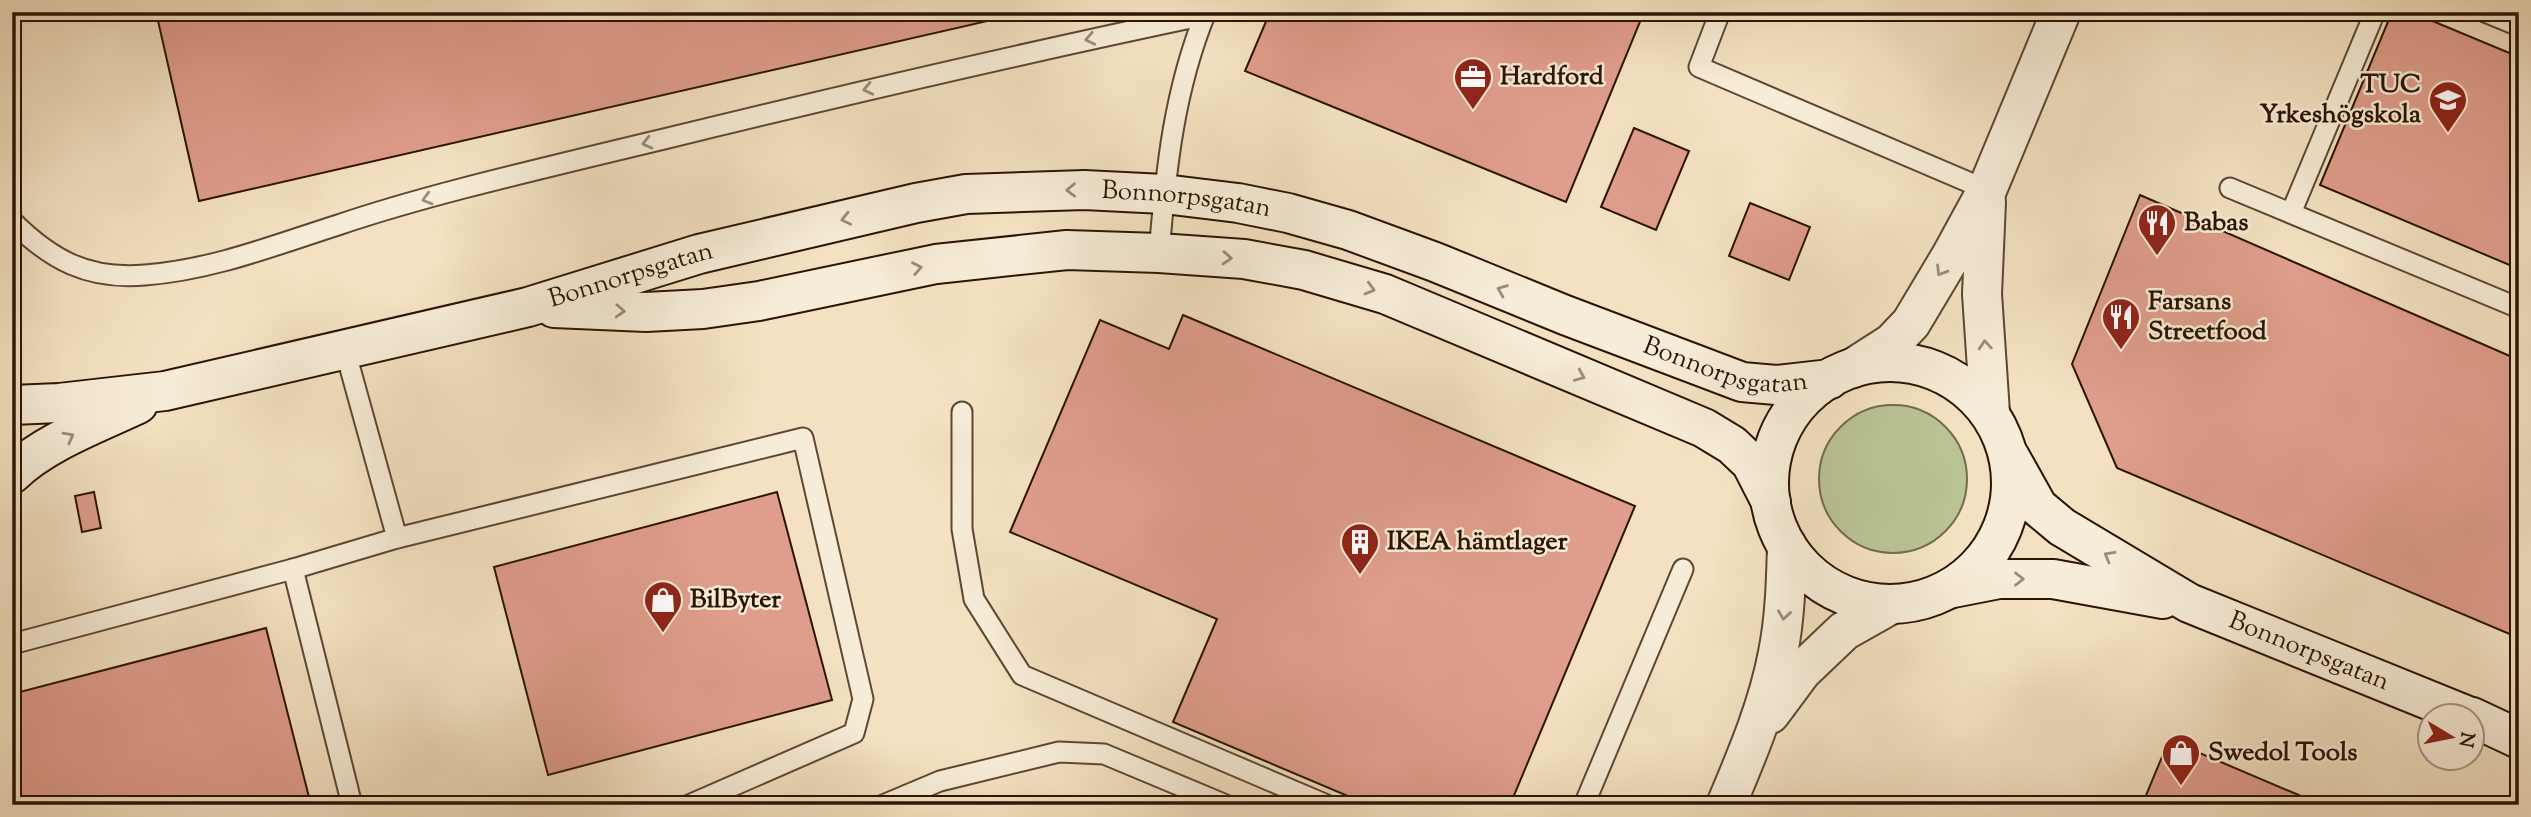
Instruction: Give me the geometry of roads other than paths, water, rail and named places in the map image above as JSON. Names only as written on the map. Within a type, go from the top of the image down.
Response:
[{"type":"street","points":[[1841,373],[1878,363],[1903,363],[1929,368],[1952,379],[1973,394],[1990,414],[2000,432],[2008,453],[2012,479],[2010,505],[2002,530],[1990,553],[1973,573],[1952,588],[1911,603],[1890,604],[1860,601],[1830,589],[1806,570],[1787,547],[1776,525],[1770,502],[1769,478],[1773,454],[1781,431],[1793,411],[1810,392],[1841,373],[1892,343],[1911,323],[1987,190],[2061,12]]},
{"type":"street","name":"Bonnorpsgatan","points":[[12,405],[58,403],[165,391],[528,307],[699,254],[916,203],[966,194],[1013,191],[1084,190],[1164,194],[1238,203],[1288,213],[1348,230],[1742,382],[1776,385],[1841,373]]},
{"type":"street","points":[[1987,190],[1982,294],[1990,414]]},
{"type":"street","name":"Bonnorpsgatan","points":[[528,307],[646,312],[703,309],[759,301],[936,264],[1067,250],[1244,259],[1304,270],[1385,293],[1704,428],[1732,445],[1751,463],[1770,502]]},
{"type":"street","name":"Bonnorpsgatan","points":[[12,474],[22,464],[69,437],[165,391]]},
{"type":"street","name":"Bonnorpsgatan","points":[[2008,453],[2038,507],[2099,551],[2189,603],[2495,727]]},
{"type":"street","points":[[1726,805],[1757,733],[1778,654],[1785,603],[1787,547]]},
{"type":"street","name":"Bonnorpsgatan","points":[[1952,588],[1999,579],[2053,579],[2189,603]]},
{"type":"street","points":[[1757,733],[1802,671],[1844,631],[1890,604]]},
{"type":"lane","points":[[1720,12],[1699,67],[1987,190]]},
{"type":"lane","points":[[2291,213],[2375,12]]},
{"type":"lane","points":[[2485,12],[2519,26]]},
{"type":"lane","points":[[1159,253],[1164,194],[1178,96],[1206,13]]},
{"type":"lane","points":[[12,221],[34,243],[68,265],[100,274],[144,276],[194,268],[250,254],[340,224],[490,182],[860,90],[1206,13]]},
{"type":"lane","points":[[2230,188],[2519,308]]},
{"type":"lane","points":[[345,349],[397,538]]},
{"type":"lane","points":[[962,412],[962,529],[974,599],[1022,675],[1327,805]]},
{"type":"lane","points":[[12,644],[293,569],[397,538],[803,438],[863,699],[854,733],[690,805]]},
{"type":"lane","points":[[293,569],[352,805]]},
{"type":"lane","points":[[1584,805],[1683,569]]},
{"type":"lane","points":[[883,805],[940,781],[1059,752],[1104,754],[1226,805]]},
{"type":"place","name":"Hardford","points":[[1473,111]]},
{"type":"place","name":"TUC Yrkeshögskola","points":[[2448,134]]},
{"type":"place","name":"Babas","points":[[2157,257]]},
{"type":"place","name":"Farsans Streetfood","points":[[2121,351]]},
{"type":"place","name":"IKEA hämtlager","points":[[1360,576]]},
{"type":"place","name":"BilByter","points":[[663,634]]},
{"type":"place","name":"Swedol Tools","points":[[2181,787]]}]
